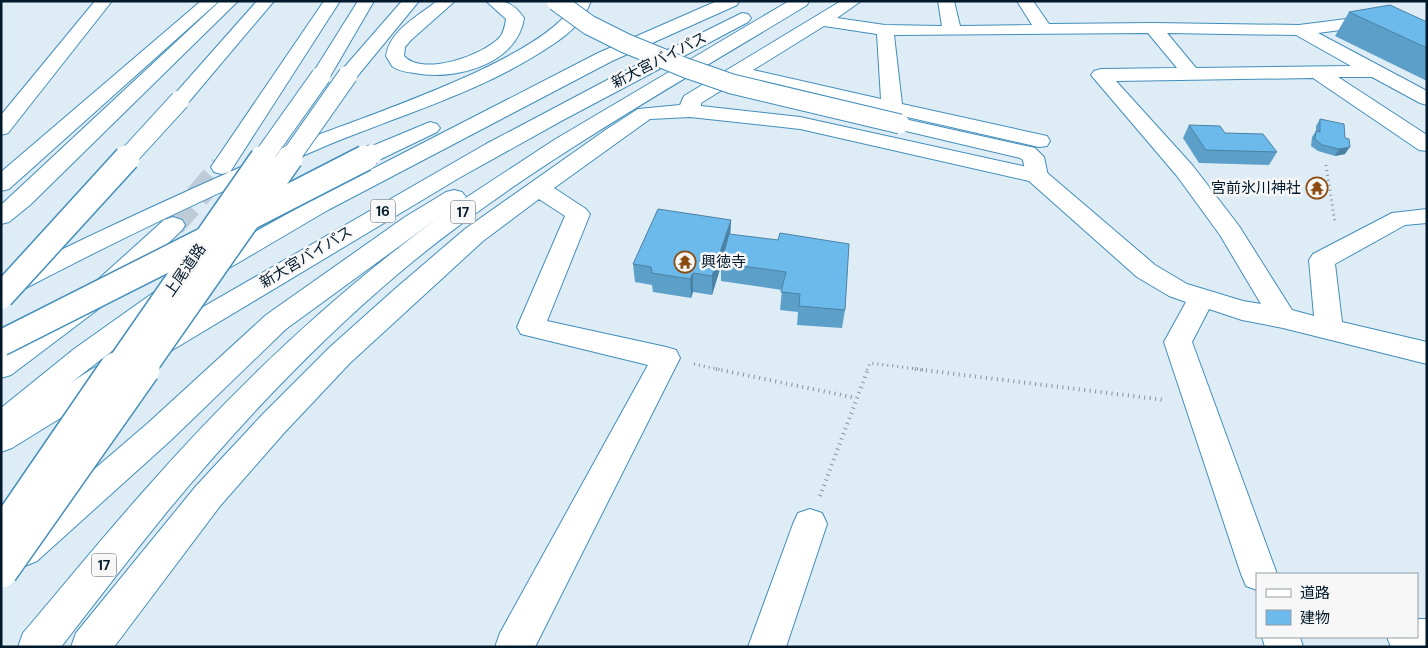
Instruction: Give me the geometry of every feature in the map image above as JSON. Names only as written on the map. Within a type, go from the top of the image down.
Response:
[{"type":"main road","points":[[1,129],[104,1]]},
{"type":"main road","points":[[5,177],[212,1]]},
{"type":"main road","points":[[1,217],[22,200],[230,1]]},
{"type":"main road","points":[[5,290],[180,100],[266,1]]},
{"type":"main road","points":[[222,167],[332,1]]},
{"type":"main road","name":"上尾道路","points":[[1,537],[191,260],[321,76],[366,1]]},
{"type":"main road","points":[[1,571],[348,75],[411,1]]},
{"type":"main road","points":[[447,1],[405,36],[396,47],[395,56],[399,62],[415,69],[436,70],[462,66],[480,59],[508,40],[514,28],[515,18],[507,9],[494,1]]},
{"type":"main road","points":[[556,1],[589,25],[625,44],[732,84],[896,116],[1039,141]]},
{"type":"main road","points":[[5,290],[78,250],[182,202],[322,140],[428,99],[497,68],[552,37],[571,23],[581,10],[582,1]]},
{"type":"main road","name":"新大宮バイパス","points":[[1,426],[32,397],[110,335],[186,282],[304,214],[605,57],[731,1]]},
{"type":"main road","name":"新大宮バイパス","points":[[1,439],[383,211],[601,90],[774,1]]},
{"type":"main road","name":"17","points":[[37,647],[171,483],[249,399],[372,282],[478,200],[594,124],[801,1]]},
{"type":"main road","points":[[690,111],[691,100],[853,1]]},
{"type":"main road","points":[[946,1],[952,31]]},
{"type":"main road","points":[[1025,1],[1044,30]]},
{"type":"main road","points":[[822,21],[885,30],[952,31],[1153,28],[1299,30],[1370,21],[1394,22],[1427,28]]},
{"type":"main road","points":[[1153,28],[1191,74]]},
{"type":"main road","points":[[885,30],[896,116]]},
{"type":"main road","points":[[1299,30],[1427,99]]},
{"type":"main road","name":"新大宮バイパス","points":[[1,343],[373,154],[549,74],[605,57]]},
{"type":"main road","points":[[1283,318],[1230,232],[1186,171],[1101,75],[1376,71]]},
{"type":"main road","points":[[736,72],[1027,153],[1033,157],[1037,176]]},
{"type":"main road","points":[[1317,72],[1427,145]]},
{"type":"main road","points":[[1,571],[159,432],[276,322],[414,222],[493,173],[594,124],[645,113],[690,111],[800,123],[1037,176],[1146,271],[1178,290],[1242,310],[1427,353]]},
{"type":"main road","points":[[90,647],[208,496],[286,410],[340,355],[405,294],[474,235],[614,133],[645,113]]},
{"type":"main road","points":[[514,647],[666,358],[531,327],[578,214],[538,188]]},
{"type":"main road","points":[[1329,329],[1322,260],[1400,218],[1427,216]]},
{"type":"main road","points":[[1,368],[92,300],[173,225]]},
{"type":"main road","points":[[1202,298],[1178,342],[1259,573]]},
{"type":"main road","points":[[766,647],[810,524]]},
{"type":"path","points":[[1326,165],[1339,251]]},
{"type":"path","points":[[666,358],[856,398]]},
{"type":"path","points":[[810,524],[870,364],[1200,404]]},
{"type":"building","points":[[1390,5],[1427,22],[1427,48],[1349,12]]},
{"type":"building","points":[[1320,119],[1344,124],[1345,138],[1349,139],[1350,147],[1339,149],[1322,145],[1315,139],[1316,131],[1320,132]]},
{"type":"building","points":[[1189,125],[1220,126],[1225,133],[1263,134],[1277,152],[1206,150]]},
{"type":"building","points":[[658,209],[731,220],[712,276],[693,273],[690,279],[652,273],[651,267],[633,264]]},
{"type":"building","points":[[780,233],[849,244],[845,310],[799,306],[800,294],[781,292],[786,272],[721,263],[729,234],[778,240]]},
{"type":"tunnel","points":[[173,225],[222,167]]},
{"type":"place","name":"宮前氷川神社","points":[[1317,188]]},
{"type":"place","name":"興徳寺","points":[[685,262]]}]
